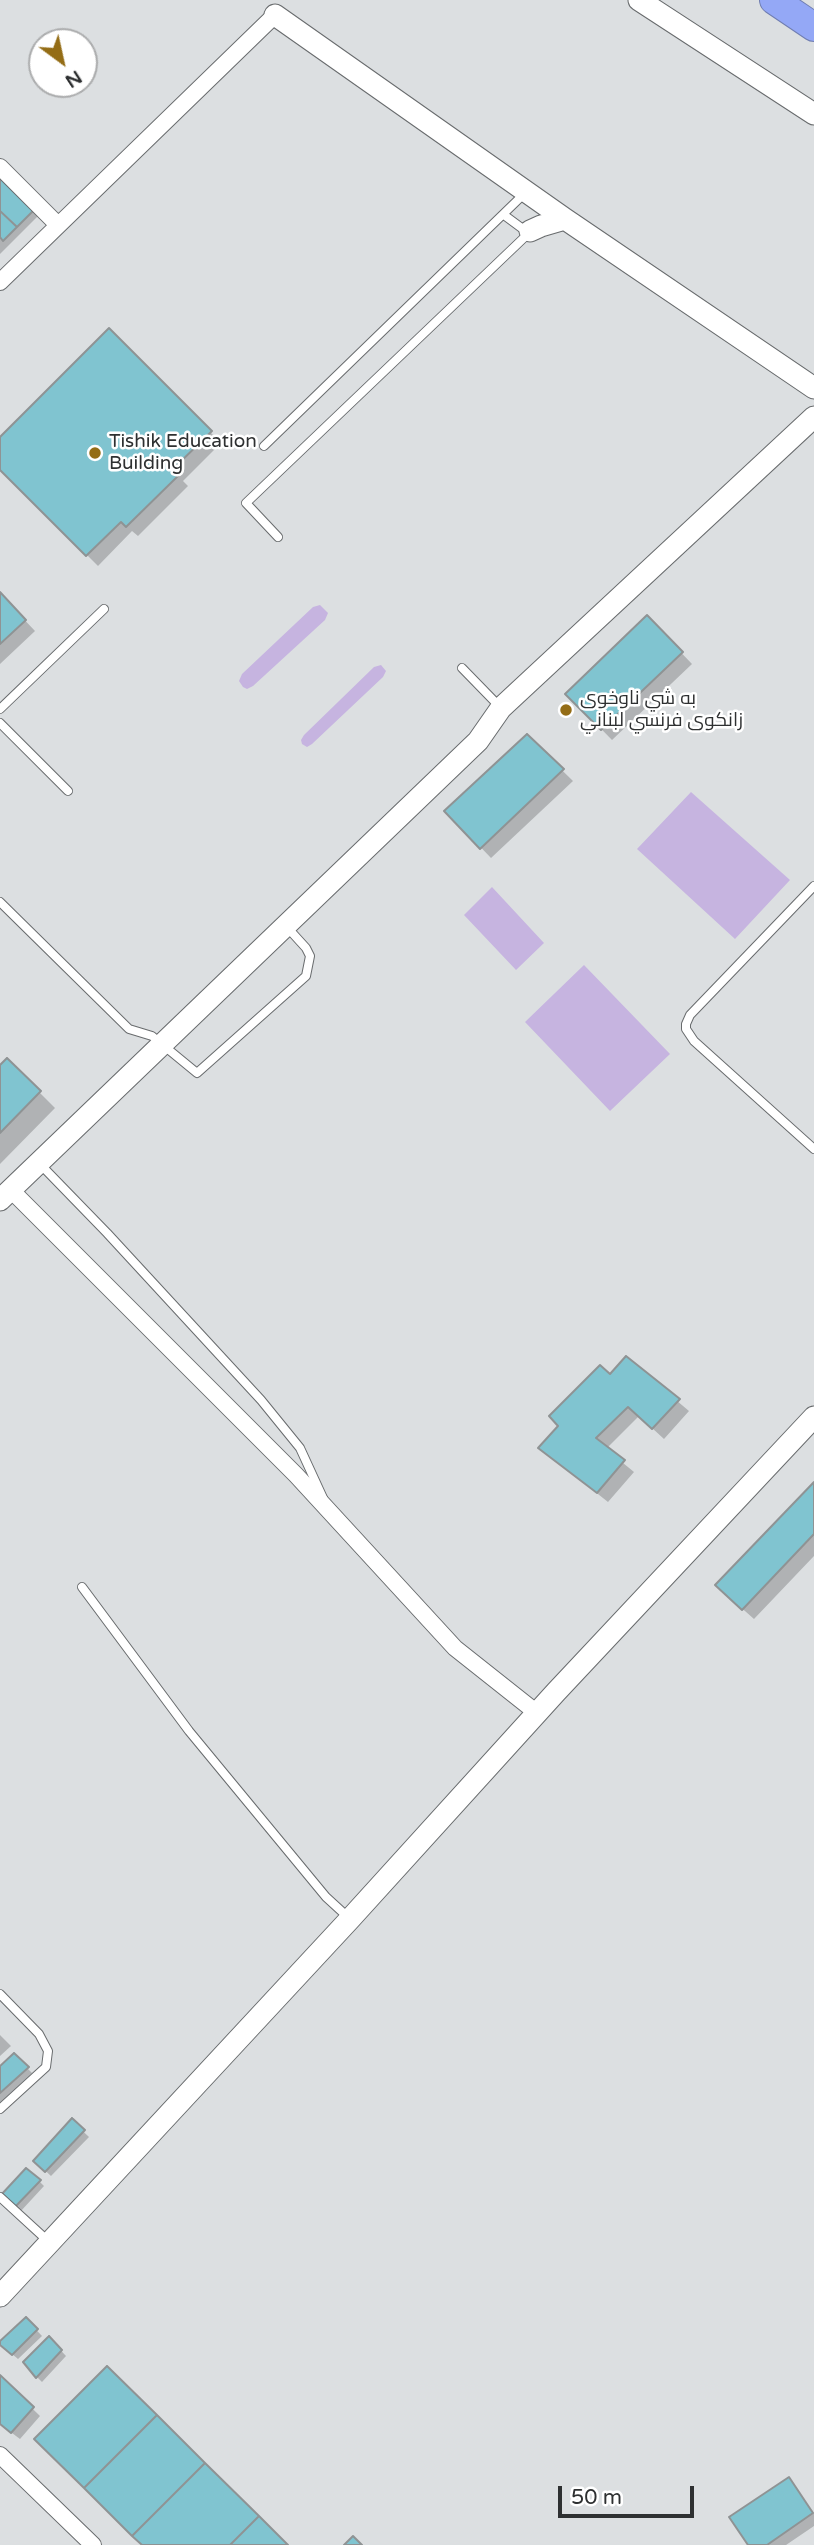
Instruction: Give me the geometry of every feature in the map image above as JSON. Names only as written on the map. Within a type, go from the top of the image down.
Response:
[{"type":"highway","points":[[774,0],[814,27]]},
{"type":"street","points":[[639,0],[814,114]]},
{"type":"street","points":[[0,282],[275,15],[558,215],[814,388]]},
{"type":"street","points":[[0,167],[58,225]]},
{"type":"street","points":[[529,232],[558,215]]},
{"type":"street","points":[[4,1191],[468,731],[501,708],[814,417]]},
{"type":"street","points":[[4,1191],[39,1163],[157,1041],[286,925],[478,740],[501,708]]},
{"type":"street","points":[[4,1191],[327,1509],[455,1648],[537,1713]]},
{"type":"street","points":[[0,2296],[537,1713],[814,1417]]},
{"type":"street","points":[[0,2455],[93,2545]]},
{"type":"lane","points":[[264,446],[527,191]]},
{"type":"lane","points":[[278,537],[246,503],[529,232],[503,215]]},
{"type":"lane","points":[[0,709],[104,609]]},
{"type":"lane","points":[[462,668],[501,708]]},
{"type":"lane","points":[[0,723],[68,791]]},
{"type":"lane","points":[[814,886],[690,1015],[686,1029],[694,1041],[814,1149]]},
{"type":"lane","points":[[0,902],[129,1029],[157,1041],[197,1073],[306,976],[310,956],[286,925]]},
{"type":"lane","points":[[39,1163],[261,1400],[300,1448],[327,1509]]},
{"type":"lane","points":[[82,1587],[189,1731],[326,1897],[350,1919]]},
{"type":"lane","points":[[0,1994],[39,2034],[48,2051],[46,2067],[0,2109]]},
{"type":"lane","points":[[0,2197],[50,2243]]},
{"type":"shaded area","points":[[320,605],[328,613],[325,620],[253,686],[247,689],[243,687],[239,681],[242,674],[313,607]]},
{"type":"shaded area","points":[[381,665],[386,671],[383,677],[312,744],[307,747],[302,744],[304,735],[374,667]]},
{"type":"shaded area","points":[[691,792],[790,880],[735,939],[637,849]]},
{"type":"shaded area","points":[[492,887],[544,943],[516,970],[464,915]]},
{"type":"shaded area","points":[[584,965],[670,1054],[610,1111],[525,1022]]},
{"type":"building","points":[[0,172],[36,208],[17,227],[0,211]]},
{"type":"building","points":[[0,211],[17,227],[3,241],[0,237]]},
{"type":"building","name":"Tishik Education Building","points":[[109,328],[212,431],[173,469],[179,475],[126,527],[121,522],[86,556],[0,470],[0,437]]},
{"type":"building","points":[[0,592],[26,620],[0,644]]},
{"type":"building","points":[[647,615],[683,652],[601,730],[565,694]]},
{"type":"building","points":[[527,734],[564,769],[480,849],[444,811]]},
{"type":"building","points":[[7,1058],[41,1091],[0,1133],[0,1065]]},
{"type":"building","points":[[626,1356],[680,1399],[652,1429],[628,1407],[596,1438],[625,1460],[597,1493],[538,1448],[558,1426],[549,1416],[600,1365],[610,1374]]},
{"type":"building","points":[[814,1482],[814,1534],[742,1610],[715,1585]]},
{"type":"building","points":[[14,2053],[29,2067],[0,2093],[0,2066]]},
{"type":"building","points":[[72,2118],[85,2130],[45,2172],[33,2161]]},
{"type":"building","points":[[26,2168],[41,2180],[14,2208],[0,2196]]},
{"type":"building","points":[[26,2317],[38,2329],[12,2355],[0,2345],[0,2341]]},
{"type":"building","points":[[49,2336],[62,2350],[36,2378],[23,2362]]},
{"type":"building","points":[[107,2366],[157,2415],[84,2488],[34,2439]]},
{"type":"building","points":[[0,2375],[34,2407],[11,2433],[0,2424]]},
{"type":"building","points":[[157,2415],[205,2463],[132,2536],[84,2488]]},
{"type":"building","points":[[205,2463],[259,2516],[230,2545],[142,2545],[132,2536]]},
{"type":"building","points":[[789,2477],[813,2513],[767,2545],[748,2545],[729,2517]]},
{"type":"building","points":[[259,2516],[288,2545],[230,2545]]},
{"type":"building","points":[[353,2536],[362,2545],[344,2545]]},
{"type":"place","name":"Tishik Education Building","points":[[95,453]]},
{"type":"place","name":"به شي ناوخوى زانكوى فرنسي لبناني","points":[[566,710]]}]
